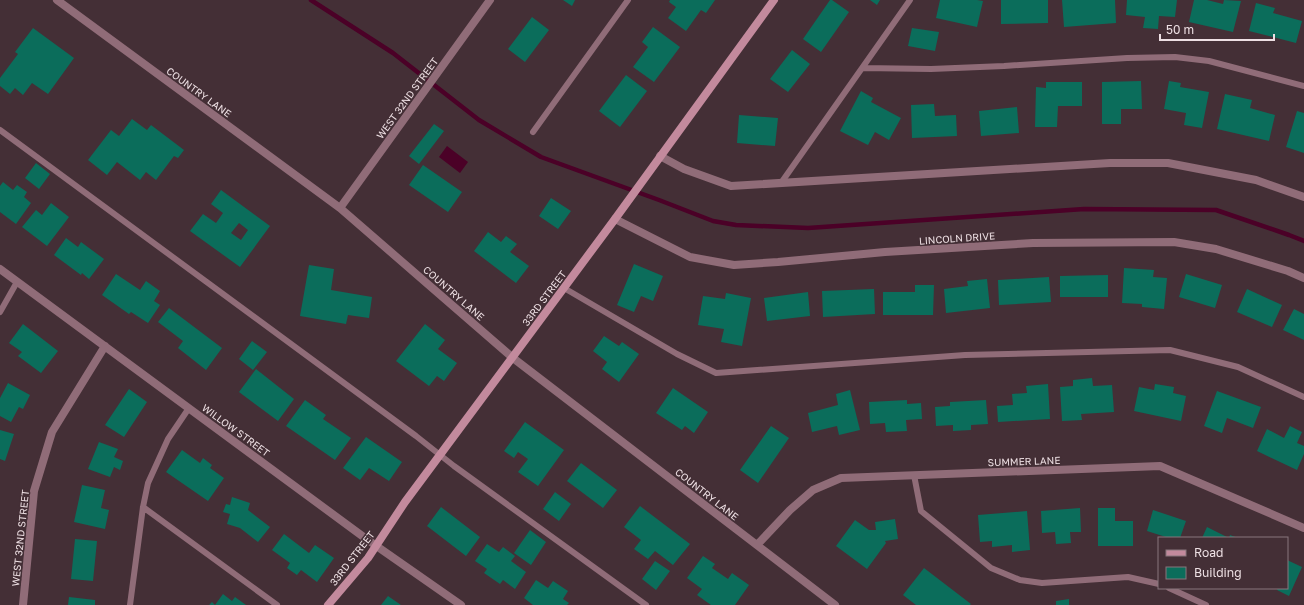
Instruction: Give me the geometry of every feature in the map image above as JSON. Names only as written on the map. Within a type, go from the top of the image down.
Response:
[{"type":"street","name":"COUNTRY LANE","points":[[57,0],[340,208],[513,358],[835,605]]},
{"type":"street","name":"WEST 32ND STREET","points":[[340,208],[490,0]]},
{"type":"street","name":"33RD STREET","points":[[328,605],[368,558],[440,455],[624,207],[774,0]]},
{"type":"street","points":[[660,156],[684,169],[731,186],[1110,163],[1168,163],[1256,180],[1304,197]]},
{"type":"street","name":"LINCOLN DRIVE","points":[[615,219],[690,257],[734,265],[885,252],[1033,243],[1174,242],[1216,249],[1288,271],[1304,278]]},
{"type":"street","name":"WILLOW STREET","points":[[0,269],[376,545],[461,605]]},
{"type":"street","name":"WEST 32ND STREET","points":[[23,605],[34,492],[52,432],[105,346]]},
{"type":"street","name":"SUMMER LANE","points":[[758,545],[790,510],[813,490],[841,478],[914,474],[1160,466],[1304,528]]},
{"type":"lane","points":[[533,132],[628,0]]},
{"type":"lane","points":[[781,182],[910,0]]},
{"type":"lane","points":[[863,68],[931,69],[1127,58],[1175,57],[1209,61],[1304,86]]},
{"type":"lane","points":[[0,130],[646,605]]},
{"type":"lane","points":[[0,312],[17,282]]},
{"type":"lane","points":[[564,288],[677,354],[716,373],[965,355],[1170,350],[1238,367],[1304,397]]},
{"type":"lane","points":[[130,605],[142,507],[148,483],[168,440],[189,408]]},
{"type":"lane","points":[[914,474],[921,511],[991,568],[1020,580],[1042,583],[1128,577],[1158,584]]},
{"type":"lane","points":[[142,507],[276,605]]},
{"type":"lane","points":[[1171,589],[1206,605]]},
{"type":"shaded area","points":[[447,146],[468,162],[460,173],[439,157]]},
{"type":"building","points":[[563,0],[575,0],[572,6]]},
{"type":"building","points":[[670,0],[715,0],[706,13],[701,10],[686,31],[668,18],[676,7],[669,2]]},
{"type":"building","points":[[830,0],[849,12],[821,52],[803,39]]},
{"type":"building","points":[[870,0],[880,0],[877,5]]},
{"type":"building","points":[[940,0],[983,1],[977,27],[936,18]]},
{"type":"building","points":[[1001,0],[1048,0],[1048,23],[1001,24]]},
{"type":"building","points":[[1062,0],[1115,0],[1116,23],[1064,27]]},
{"type":"building","points":[[1127,0],[1177,0],[1175,17],[1159,16],[1158,29],[1143,28],[1145,17],[1126,15]]},
{"type":"building","points":[[1194,0],[1207,0],[1223,4],[1224,0],[1241,1],[1233,32],[1189,22]]},
{"type":"building","points":[[1256,3],[1275,8],[1273,13],[1302,21],[1296,43],[1249,31]]},
{"type":"building","points":[[532,17],[549,30],[525,62],[508,49]]},
{"type":"building","points":[[653,27],[680,47],[654,82],[633,67],[648,47],[642,42]]},
{"type":"building","points":[[33,28],[74,58],[48,94],[32,83],[23,95],[15,88],[10,94],[0,86],[0,78],[18,54],[15,52]]},
{"type":"building","points":[[912,28],[939,32],[935,51],[908,46]]},
{"type":"building","points":[[792,50],[810,64],[788,92],[770,79]]},
{"type":"building","points":[[626,75],[647,91],[620,127],[599,111]]},
{"type":"building","points":[[1141,81],[1142,109],[1121,109],[1121,124],[1102,124],[1102,82]]},
{"type":"building","points":[[1169,81],[1181,83],[1180,87],[1209,92],[1202,128],[1184,125],[1186,113],[1164,109]]},
{"type":"building","points":[[1046,82],[1082,82],[1082,106],[1058,106],[1057,127],[1035,127],[1036,87],[1046,88]]},
{"type":"building","points":[[861,91],[873,98],[871,102],[901,118],[889,140],[875,132],[868,145],[840,131]]},
{"type":"building","points":[[1225,94],[1252,100],[1250,108],[1275,115],[1269,141],[1217,129]]},
{"type":"building","points":[[934,104],[935,116],[956,115],[957,136],[912,138],[911,105]]},
{"type":"building","points":[[1017,107],[1019,133],[981,136],[979,111]]},
{"type":"building","points":[[1297,111],[1304,113],[1304,153],[1286,147]]},
{"type":"building","points":[[739,115],[778,118],[775,146],[737,143]]},
{"type":"building","points":[[132,119],[147,130],[151,125],[184,150],[178,158],[174,156],[156,180],[146,172],[140,180],[117,162],[107,175],[88,160],[111,130],[119,136]]},
{"type":"building","points":[[434,124],[444,131],[419,164],[409,156]]},
{"type":"building","points":[[36,163],[50,174],[39,189],[25,178]]},
{"type":"building","points":[[423,165],[462,192],[448,212],[409,185]]},
{"type":"building","points":[[3,182],[13,190],[17,185],[27,192],[24,197],[31,203],[16,224],[0,212],[0,186]]},
{"type":"building","points":[[221,190],[270,226],[240,267],[190,231],[203,214],[216,223],[223,213],[211,204]],"holes":[[[239,223],[248,230],[241,240],[231,233]]]},
{"type":"building","points":[[551,198],[571,211],[558,229],[539,216]]},
{"type":"building","points":[[51,203],[69,217],[47,246],[22,227],[36,210],[42,215]]},
{"type":"building","points":[[488,232],[501,242],[506,236],[517,244],[510,252],[529,266],[516,283],[474,251]]},
{"type":"building","points":[[66,238],[78,247],[81,242],[104,259],[89,279],[82,273],[81,275],[54,255]]},
{"type":"building","points":[[634,264],[663,276],[653,301],[641,296],[634,312],[617,305]]},
{"type":"building","points":[[309,265],[334,269],[331,290],[372,297],[369,318],[348,315],[346,324],[300,316]]},
{"type":"building","points":[[1124,268],[1154,270],[1153,277],[1167,278],[1164,309],[1142,307],[1142,304],[1122,303]]},
{"type":"building","points":[[116,274],[140,290],[146,281],[160,291],[154,301],[160,305],[148,323],[131,312],[129,314],[102,295]]},
{"type":"building","points":[[1186,274],[1222,285],[1215,308],[1179,297]]},
{"type":"building","points":[[1108,275],[1108,297],[1060,297],[1060,276]]},
{"type":"building","points":[[1049,277],[1051,302],[999,305],[998,280]]},
{"type":"building","points":[[987,279],[990,308],[946,313],[944,289],[968,286],[967,281]]},
{"type":"building","points":[[915,285],[934,285],[933,315],[883,315],[883,292],[915,292]]},
{"type":"building","points":[[874,289],[875,314],[823,317],[822,291]]},
{"type":"building","points":[[1247,289],[1282,305],[1272,327],[1237,312]]},
{"type":"building","points":[[808,292],[810,316],[767,321],[764,298]]},
{"type":"building","points":[[726,293],[751,298],[742,346],[721,342],[724,329],[698,325],[703,296],[725,299]]},
{"type":"building","points":[[169,308],[222,348],[206,370],[178,348],[183,341],[158,322]]},
{"type":"building","points":[[1294,309],[1304,314],[1304,340],[1283,330]]},
{"type":"building","points":[[23,324],[58,351],[41,373],[18,356],[22,352],[9,343]]},
{"type":"building","points":[[425,324],[445,340],[438,349],[457,363],[444,381],[437,376],[429,386],[396,361]]},
{"type":"building","points":[[604,336],[619,346],[622,342],[639,354],[619,382],[602,369],[607,362],[593,351]]},
{"type":"building","points":[[252,341],[267,352],[253,370],[239,359]]},
{"type":"building","points":[[256,369],[294,399],[278,421],[239,392]]},
{"type":"building","points":[[1092,378],[1093,386],[1112,385],[1114,412],[1081,414],[1082,420],[1062,421],[1060,387],[1073,386],[1073,380]]},
{"type":"building","points":[[8,383],[30,395],[23,409],[19,407],[11,422],[0,416],[0,398]]},
{"type":"building","points":[[1048,384],[1050,419],[998,422],[997,406],[1013,405],[1012,394],[1027,393],[1026,386]]},
{"type":"building","points":[[1155,384],[1174,387],[1173,393],[1186,396],[1181,421],[1134,411],[1139,387],[1154,390]]},
{"type":"building","points":[[673,388],[708,412],[694,433],[685,426],[682,430],[656,413]]},
{"type":"building","points":[[129,389],[147,402],[124,437],[105,425]]},
{"type":"building","points":[[850,390],[860,430],[839,435],[837,426],[812,432],[808,413],[838,405],[836,394]]},
{"type":"building","points":[[1217,391],[1261,407],[1253,428],[1227,418],[1222,433],[1204,426]]},
{"type":"building","points":[[305,400],[326,415],[323,419],[351,438],[335,460],[286,426]]},
{"type":"building","points":[[907,400],[907,404],[921,403],[922,419],[906,420],[907,431],[886,432],[885,423],[870,424],[869,402]]},
{"type":"building","points":[[986,400],[988,424],[971,425],[971,430],[953,431],[953,425],[936,426],[935,407],[950,406],[950,402]]},
{"type":"building","points":[[525,422],[564,450],[538,486],[518,472],[528,459],[518,452],[514,458],[504,451]]},
{"type":"building","points":[[771,426],[789,438],[758,483],[740,470]]},
{"type":"building","points":[[1290,426],[1302,432],[1297,443],[1304,446],[1304,454],[1297,470],[1257,451],[1267,429],[1284,438]]},
{"type":"building","points":[[0,430],[14,434],[5,461],[0,459]]},
{"type":"building","points":[[366,437],[402,462],[389,481],[369,468],[360,480],[343,468]]},
{"type":"building","points":[[99,442],[118,449],[114,457],[123,461],[120,470],[114,467],[110,477],[88,469]]},
{"type":"building","points":[[182,450],[200,463],[203,458],[212,465],[210,468],[224,478],[208,501],[166,472]]},
{"type":"building","points":[[581,463],[617,490],[603,508],[567,481]]},
{"type":"building","points":[[82,485],[105,490],[101,508],[109,510],[105,529],[74,522]]},
{"type":"building","points":[[555,492],[571,504],[559,521],[543,509]]},
{"type":"building","points":[[232,497],[250,503],[248,510],[270,527],[258,542],[240,528],[227,524],[230,514],[223,512],[226,504],[230,505]]},
{"type":"building","points":[[640,506],[690,544],[673,565],[655,551],[648,559],[634,549],[641,540],[624,527]]},
{"type":"building","points":[[441,507],[480,537],[466,556],[427,526]]},
{"type":"building","points":[[1080,508],[1081,532],[1070,532],[1071,543],[1056,544],[1055,532],[1042,533],[1041,511]]},
{"type":"building","points":[[1098,508],[1115,508],[1115,521],[1133,521],[1133,546],[1098,546]]},
{"type":"building","points":[[1153,510],[1186,521],[1180,537],[1166,537],[1147,531]]},
{"type":"building","points":[[1027,511],[1030,550],[1012,552],[1012,545],[992,547],[992,541],[980,542],[978,515]]},
{"type":"building","points":[[895,519],[898,539],[885,541],[886,543],[867,569],[836,546],[855,520],[869,530],[876,530],[875,522]]},
{"type":"building","points":[[1207,527],[1227,537],[1202,537]]},
{"type":"building","points":[[530,530],[546,542],[531,565],[514,553]]},
{"type":"building","points":[[284,534],[309,553],[315,545],[334,558],[317,582],[301,570],[297,575],[287,568],[290,563],[272,550]]},
{"type":"building","points":[[75,539],[97,541],[93,581],[71,579]]},
{"type":"building","points":[[487,544],[499,552],[503,547],[515,556],[511,561],[526,572],[515,589],[503,580],[500,584],[484,573],[487,569],[475,561]]},
{"type":"building","points":[[703,556],[715,564],[712,568],[728,579],[732,573],[749,585],[735,605],[711,605],[697,595],[702,589],[687,578]]},
{"type":"building","points":[[1288,560],[1302,567],[1289,596],[1277,590],[1288,589]]},
{"type":"building","points":[[655,561],[670,571],[656,590],[642,579]]},
{"type":"building","points":[[924,568],[971,604],[916,605],[903,595]]},
{"type":"building","points":[[536,580],[548,588],[553,581],[568,591],[563,599],[569,603],[567,605],[533,605],[524,598]]},
{"type":"building","points":[[223,594],[232,601],[235,597],[246,605],[215,605]]},
{"type":"building","points":[[388,596],[401,605],[381,605]]},
{"type":"building","points":[[69,597],[95,600],[95,605],[68,605]]},
{"type":"building","points":[[1069,599],[1069,605],[1056,605],[1056,601]]},
{"type":"waterway","points":[[311,0],[393,53],[479,120],[541,157],[713,221],[736,225],[808,228],[1084,209],[1216,210],[1304,241]]}]
